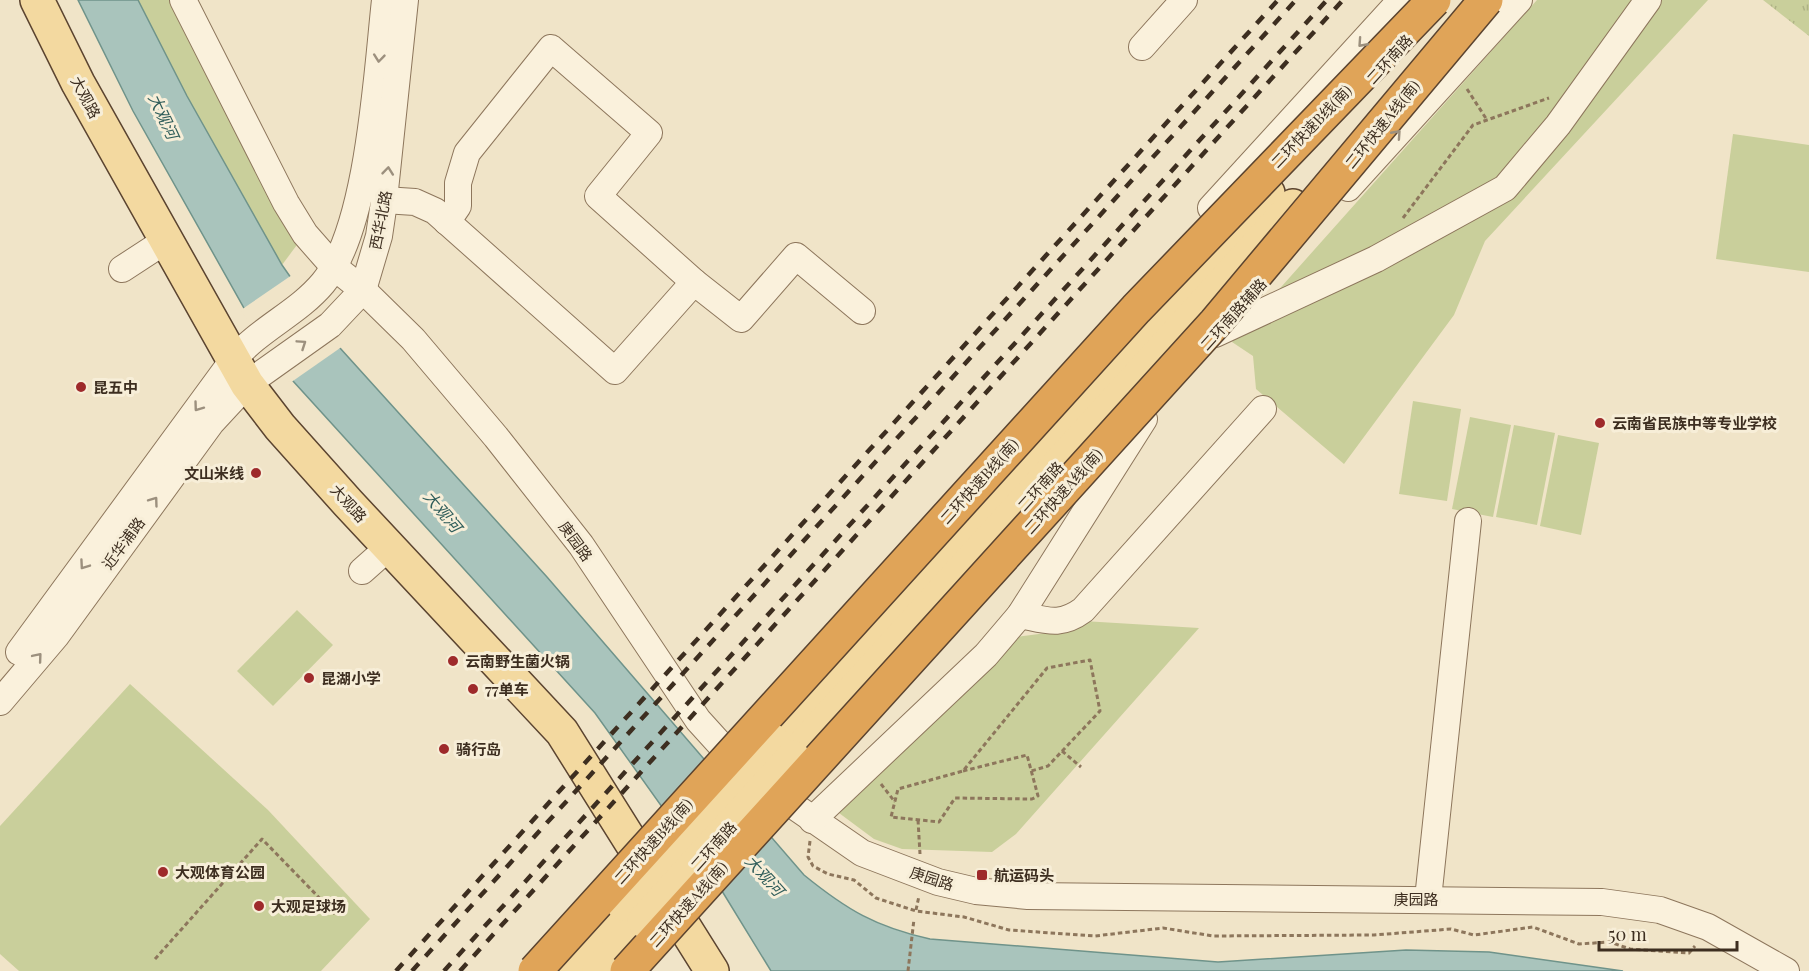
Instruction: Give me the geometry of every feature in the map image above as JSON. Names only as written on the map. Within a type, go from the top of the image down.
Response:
[{"type":"highway","name":"二环快速B线(南)","points":[[535,971],[1136,309],[1434,0]]},
{"type":"highway","name":"二环快速A线(南)","points":[[627,971],[1215,323],[1486,0]]},
{"type":"main road","name":"大观路","points":[[37,0],[78,82],[240,372],[280,427],[562,732],[712,971]]},
{"type":"main road","name":"二环南路","points":[[918,599],[1442,0]]},
{"type":"main road","name":"二环南路","points":[[562,971],[634,913],[918,599],[1479,0]]},
{"type":"main road","name":"二环南路","points":[[599,971],[634,913]]},
{"type":"street","name":"庚园路","points":[[183,0],[286,203],[305,234],[334,267],[363,290],[413,339],[496,437],[567,527],[698,720],[746,773],[862,853],[922,876],[976,891],[1028,896],[1602,902],[1660,910],[1708,927],[1786,971]]},
{"type":"street","name":"西华北路","points":[[240,372],[258,334],[309,296],[322,284],[334,267],[359,198],[385,0]]},
{"type":"street","name":"西华北路","points":[[240,372],[274,363],[330,325],[363,290],[379,236],[405,0]]},
{"type":"street","points":[[1142,47],[1184,0]]},
{"type":"street","points":[[918,599],[1023,430],[1089,345],[1401,0]]},
{"type":"street","name":"二环南路辅路","points":[[918,599],[1057,492],[1174,378],[1519,0]]},
{"type":"street","points":[[1215,334],[1376,259],[1505,188],[1558,125],[1648,0]]},
{"type":"street","points":[[447,222],[458,206],[458,183],[467,153],[551,48],[649,133],[598,196],[694,282],[741,319],[796,256],[862,311]]},
{"type":"street","points":[[384,200],[427,205],[615,371],[694,282]]},
{"type":"street","points":[[122,269],[165,241]]},
{"type":"street","name":"近华浦路","points":[[0,675],[39,629],[240,372]]},
{"type":"street","name":"近华浦路","points":[[0,702],[56,636],[210,423],[240,372]]},
{"type":"street","points":[[812,820],[986,655],[1020,615],[1125,446],[1174,378]]},
{"type":"street","points":[[1020,615],[1054,622],[1070,620],[1083,610],[1263,409]]},
{"type":"street","points":[[1428,899],[1468,521]]},
{"type":"street","points":[[362,571],[389,547]]},
{"type":"path","points":[[1454,71],[1487,120]]},
{"type":"path","points":[[1399,224],[1416,198],[1473,125],[1588,84]]},
{"type":"path","points":[[963,771],[1047,668],[1090,660],[1100,711],[1048,766],[1031,771]]},
{"type":"path","points":[[1062,751],[1081,767]]},
{"type":"path","points":[[1027,755],[1031,771],[1038,796],[1032,799],[955,798],[939,822],[891,817],[898,789],[1027,755]]},
{"type":"path","points":[[812,820],[808,857],[813,866],[828,874],[854,880],[876,898],[916,911],[964,917],[1009,930],[1095,936],[1162,928],[1212,936],[1339,936],[1451,929],[1474,935],[1533,927],[1579,944],[1610,942],[1630,949],[1689,953],[1708,927]]},
{"type":"path","points":[[918,820],[922,876]]},
{"type":"path","points":[[155,959],[262,839],[334,914]]},
{"type":"path","points":[[908,971],[914,919]]},
{"type":"green space","points":[[138,0],[193,0],[305,234],[282,265],[187,96]]},
{"type":"green space","points":[[1537,0],[1708,0],[1485,241],[1454,315],[1344,464],[1256,389],[1253,356],[1232,342]]},
{"type":"green space","points":[[1763,0],[1809,0],[1809,36]]},
{"type":"green space","points":[[1733,134],[1809,145],[1809,272],[1716,259]]},
{"type":"green space","points":[[1413,401],[1461,409],[1447,501],[1399,494]]},
{"type":"green space","points":[[1470,417],[1511,425],[1493,517],[1452,509]]},
{"type":"green space","points":[[1514,425],[1555,433],[1537,525],[1496,517]]},
{"type":"green space","points":[[1558,435],[1599,443],[1581,535],[1540,526]]},
{"type":"green space","points":[[297,610],[333,645],[273,706],[237,671]]},
{"type":"green space","points":[[1083,621],[1199,628],[1016,834],[992,852],[902,849],[874,839],[839,813],[974,680],[1009,638],[1054,632]]},
{"type":"green space","name":"大观体育公园","points":[[130,684],[268,810],[370,919],[321,971],[19,971],[0,954],[0,826]]},
{"type":"water","name":"大观河","points":[[78,0],[138,0],[187,96],[282,265],[340,348],[547,577],[804,875],[834,898],[878,923],[930,939],[1218,962],[1406,950],[1489,952],[1623,971],[771,971],[722,891],[595,713],[293,381],[244,308],[133,111]]},
{"type":"pier","points":[[292,275],[343,346],[290,383],[241,310]]},
{"type":"railway","points":[[396,971],[1278,0]]},
{"type":"railway","points":[[412,971],[1296,0]]},
{"type":"railway","points":[[444,971],[1327,0]]},
{"type":"railway","points":[[460,971],[1343,0]]},
{"type":"place","name":"昆五中","points":[[81,387]]},
{"type":"place","name":"云南省民族中等专业学校","points":[[1600,423]]},
{"type":"place","name":"文山米线","points":[[256,473]]},
{"type":"place","name":"云南野生菌火锅","points":[[453,661]]},
{"type":"place","name":"昆湖小学","points":[[309,678]]},
{"type":"place","name":"77单车","points":[[473,689]]},
{"type":"place","name":"骑行岛","points":[[444,749]]},
{"type":"place","name":"大观体育公园","points":[[163,872]]},
{"type":"place","name":"航运码头","points":[[982,875]]},
{"type":"place","name":"大观足球场","points":[[259,906]]}]
